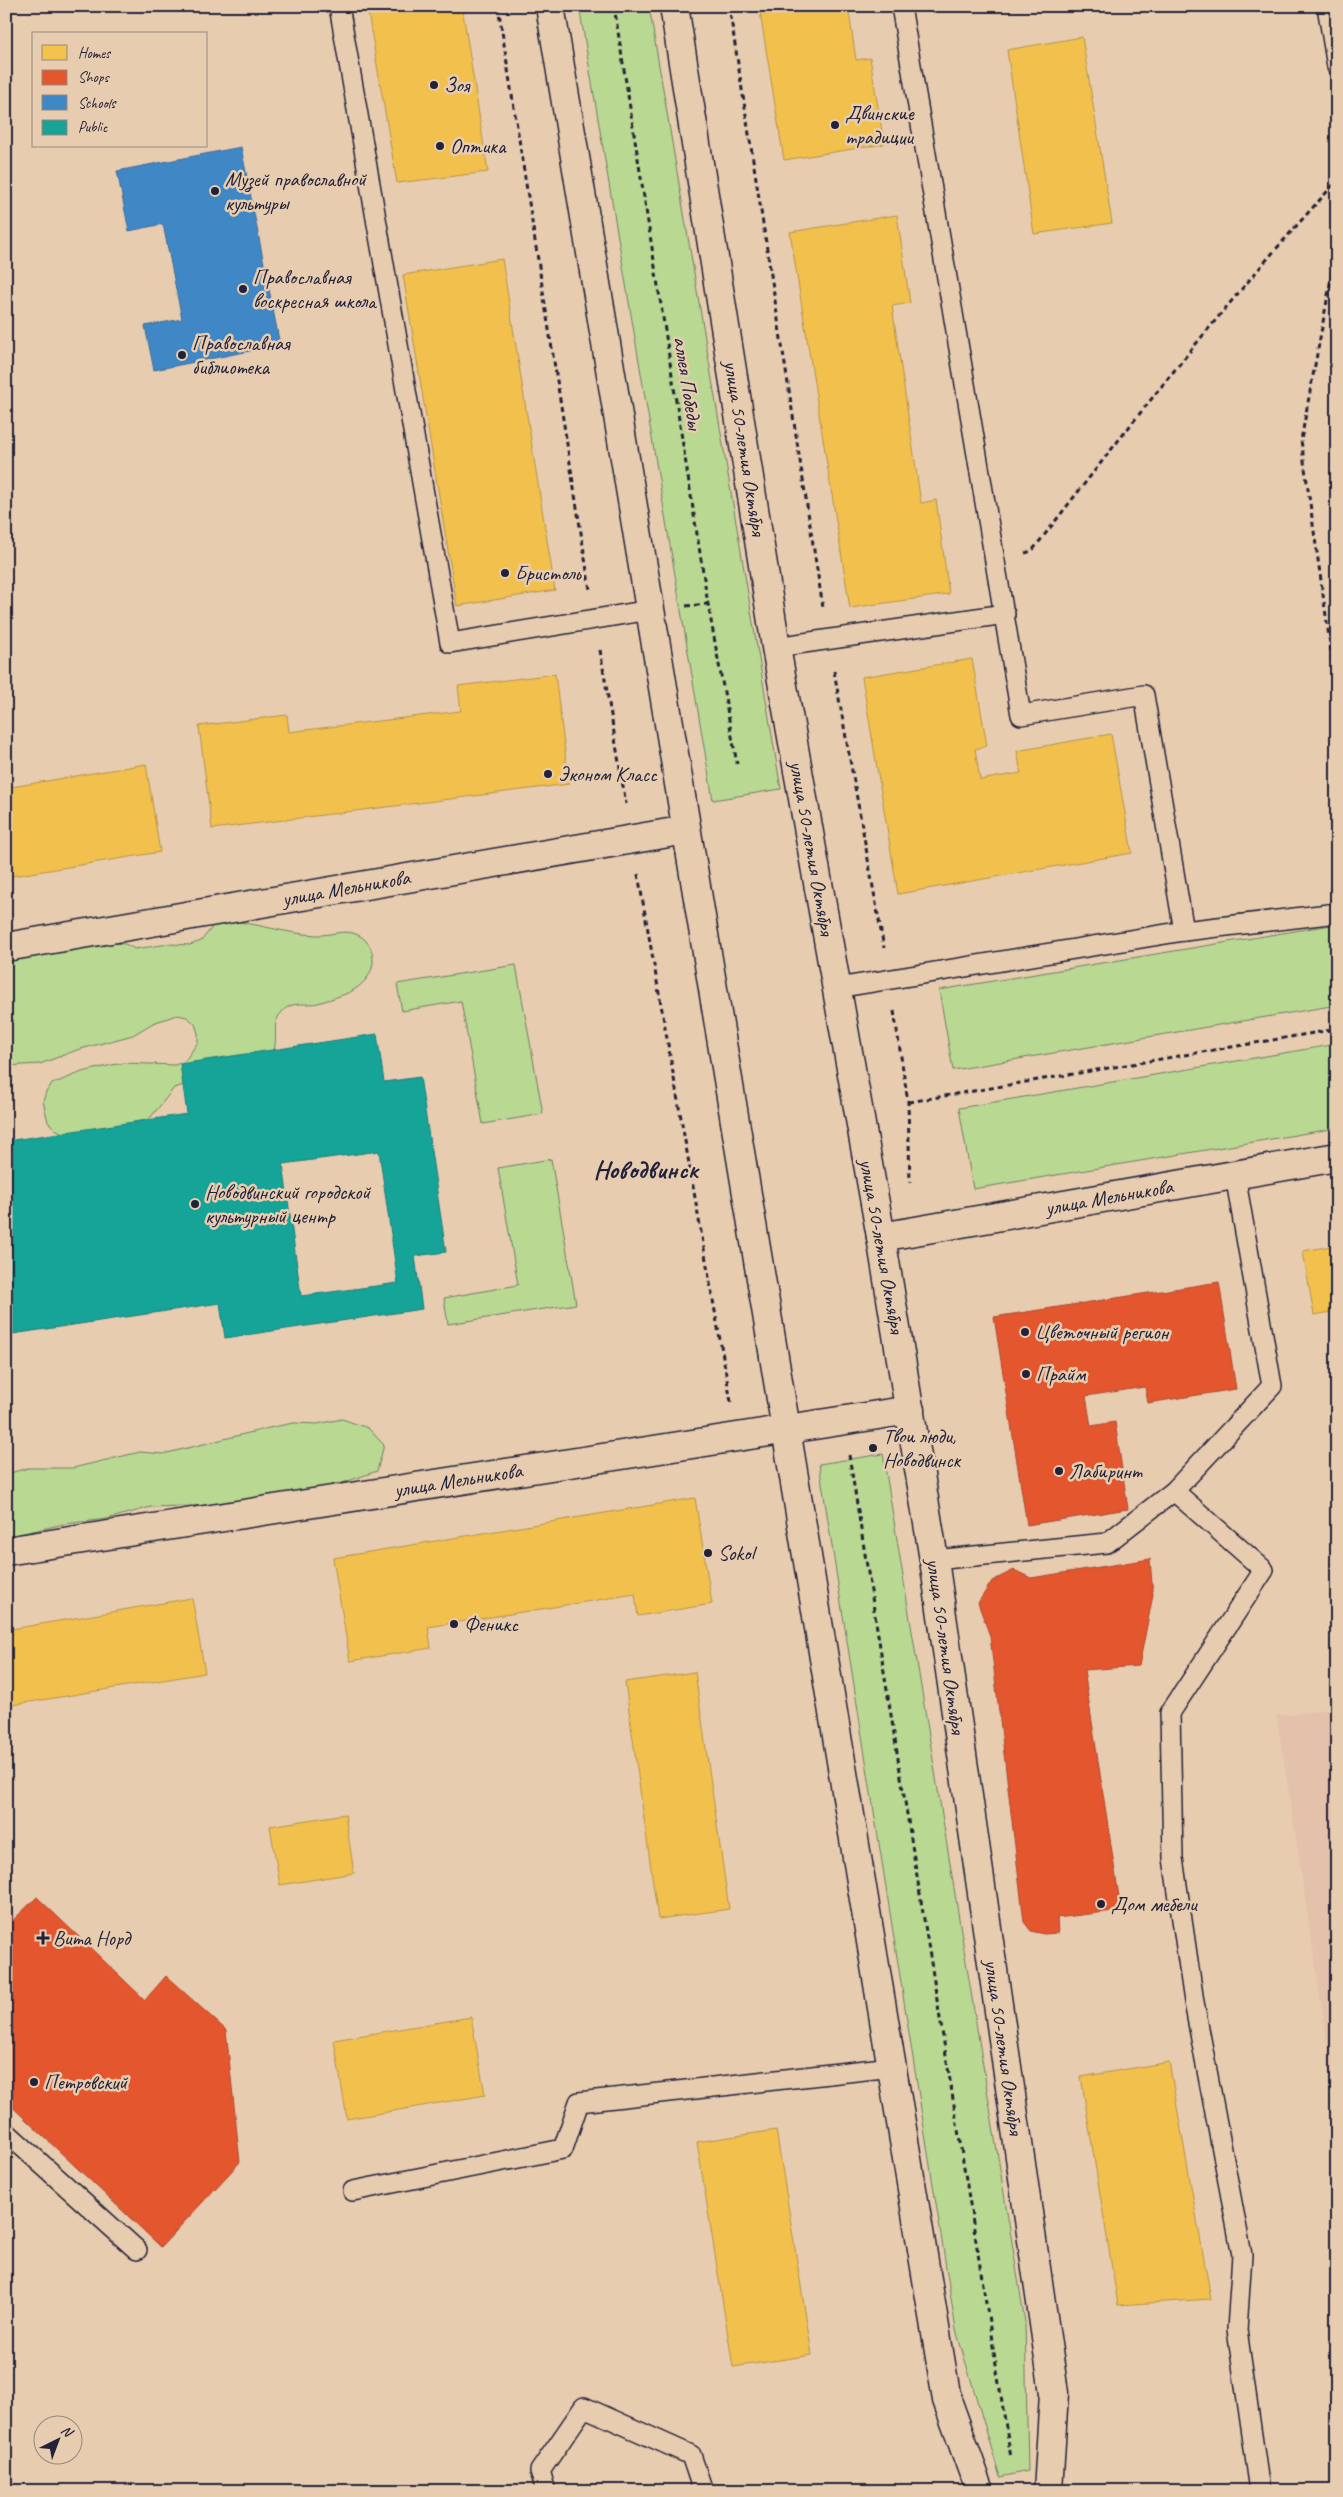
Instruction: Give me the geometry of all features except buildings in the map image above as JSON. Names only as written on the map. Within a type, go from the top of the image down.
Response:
[{"type":"main road","points":[[550,6],[947,2400],[980,2491]]},
{"type":"main road","name":"улица 50-летия Октября","points":[[674,6],[776,648],[881,1237],[934,1560],[1054,2393],[1048,2491]]},
{"type":"main road","name":"улица Мельникова","points":[[6,947],[686,830]]},
{"type":"main road","name":"улица Мельникова","points":[[881,1237],[1337,1157]]},
{"type":"main road","name":"улица Мельникова","points":[[6,1551],[737,1435],[910,1410]]},
{"type":"lane","points":[[339,6],[450,643],[650,610]]},
{"type":"lane","points":[[901,6],[1021,715],[1144,695],[1184,931]]},
{"type":"lane","points":[[1327,6],[1337,67]]},
{"type":"lane","points":[[776,648],[1005,614]]},
{"type":"lane","points":[[837,988],[1184,931],[1337,913]]},
{"type":"lane","points":[[934,1560],[1107,1543],[1174,1491],[1272,1386],[1235,1175]]},
{"type":"lane","points":[[1174,1491],[1264,1570],[1170,1713],[1173,1858],[1194,2002],[1242,2255],[1237,2330],[1260,2491]]},
{"type":"lane","points":[[353,2191],[563,2149],[579,2102],[892,2067]]},
{"type":"lane","points":[[6,2132],[137,2250]]},
{"type":"lane","points":[[546,2491],[540,2470],[584,2407],[691,2455],[703,2491]]},
{"type":"path","points":[[498,6],[594,620],[737,1435]]},
{"type":"path","name":"аллея Победы","points":[[614,6],[706,594],[737,764]]},
{"type":"path","points":[[995,560],[1032,551],[1161,385],[1279,244],[1337,181]]},
{"type":"path","points":[[1337,247],[1301,440],[1337,693]]},
{"type":"path","points":[[908,1102],[1337,1029]]},
{"type":"path","points":[[849,1449],[1011,2458]]},
{"type":"path","points":[[970,2462],[1050,2452]]},
{"type":"shaded area","points":[[1337,1708],[1337,2104],[1277,1716]]},
{"type":"green space","points":[[579,6],[649,6],[781,789],[713,800]]},
{"type":"green space","points":[[223,920],[305,934],[353,933],[362,937],[372,951],[371,972],[358,987],[350,992],[318,1003],[294,1005],[286,1008],[276,1022],[275,1045],[271,1058],[174,1088],[151,1117],[122,1138],[65,1134],[55,1129],[48,1122],[43,1101],[46,1092],[52,1084],[82,1072],[124,1063],[175,1065],[185,1061],[198,1042],[198,1033],[195,1024],[187,1017],[177,1015],[153,1023],[133,1035],[77,1050],[40,1064],[6,1066],[6,962],[28,958],[48,948],[101,942],[125,944],[135,949],[169,944],[190,945],[201,941],[213,926]]},
{"type":"green space","points":[[1337,924],[1337,1005],[953,1070],[939,990]]},
{"type":"green space","points":[[516,965],[543,1114],[483,1124],[461,1001],[402,1011],[397,984]]},
{"type":"green space","points":[[1337,1044],[1337,1128],[973,1189],[959,1108]]},
{"type":"green space","points":[[551,1159],[576,1304],[448,1324],[444,1298],[518,1285],[498,1168]]},
{"type":"green space","points":[[342,1419],[368,1428],[384,1445],[377,1471],[334,1486],[241,1504],[151,1507],[107,1519],[64,1524],[6,1537],[6,1474],[28,1468],[73,1468],[140,1452],[163,1454],[293,1423],[317,1424]]},
{"type":"green space","points":[[883,1454],[1025,2322],[1028,2471],[1000,2477],[956,2330],[819,1464]]},
{"type":"place","name":"Зоя","points":[[434,85]]},
{"type":"place","name":"Двинские традиции","points":[[835,125]]},
{"type":"place","name":"Оптика","points":[[440,146]]},
{"type":"place","name":"Музей православной культуры","points":[[215,191]]},
{"type":"place","name":"Православная воскресная школа","points":[[243,289]]},
{"type":"place","name":"Православная библиотека","points":[[182,355]]},
{"type":"place","name":"Бристоль","points":[[505,573]]},
{"type":"place","name":"Эконом Класс","points":[[548,774]]},
{"type":"place","name":"Новодвинский городской культурный центр","points":[[195,1204]]},
{"type":"place","name":"Цветочный регион","points":[[1025,1332]]},
{"type":"place","name":"Прайм","points":[[1026,1374]]},
{"type":"place","name":"Твои люди, Новодвинск","points":[[873,1448]]},
{"type":"place","name":"Лабиринт","points":[[1059,1471]]},
{"type":"place","name":"Sokol","points":[[708,1553]]},
{"type":"place","name":"Феникс","points":[[454,1624]]},
{"type":"place","name":"Дом мебели","points":[[1101,1904]]},
{"type":"place","name":"Вита Норд","points":[[43,1938]]},
{"type":"place","name":"Петровский","points":[[34,2082]]},
{"type":"district","name":"Новодвинск","points":[[646,1169]]}]
